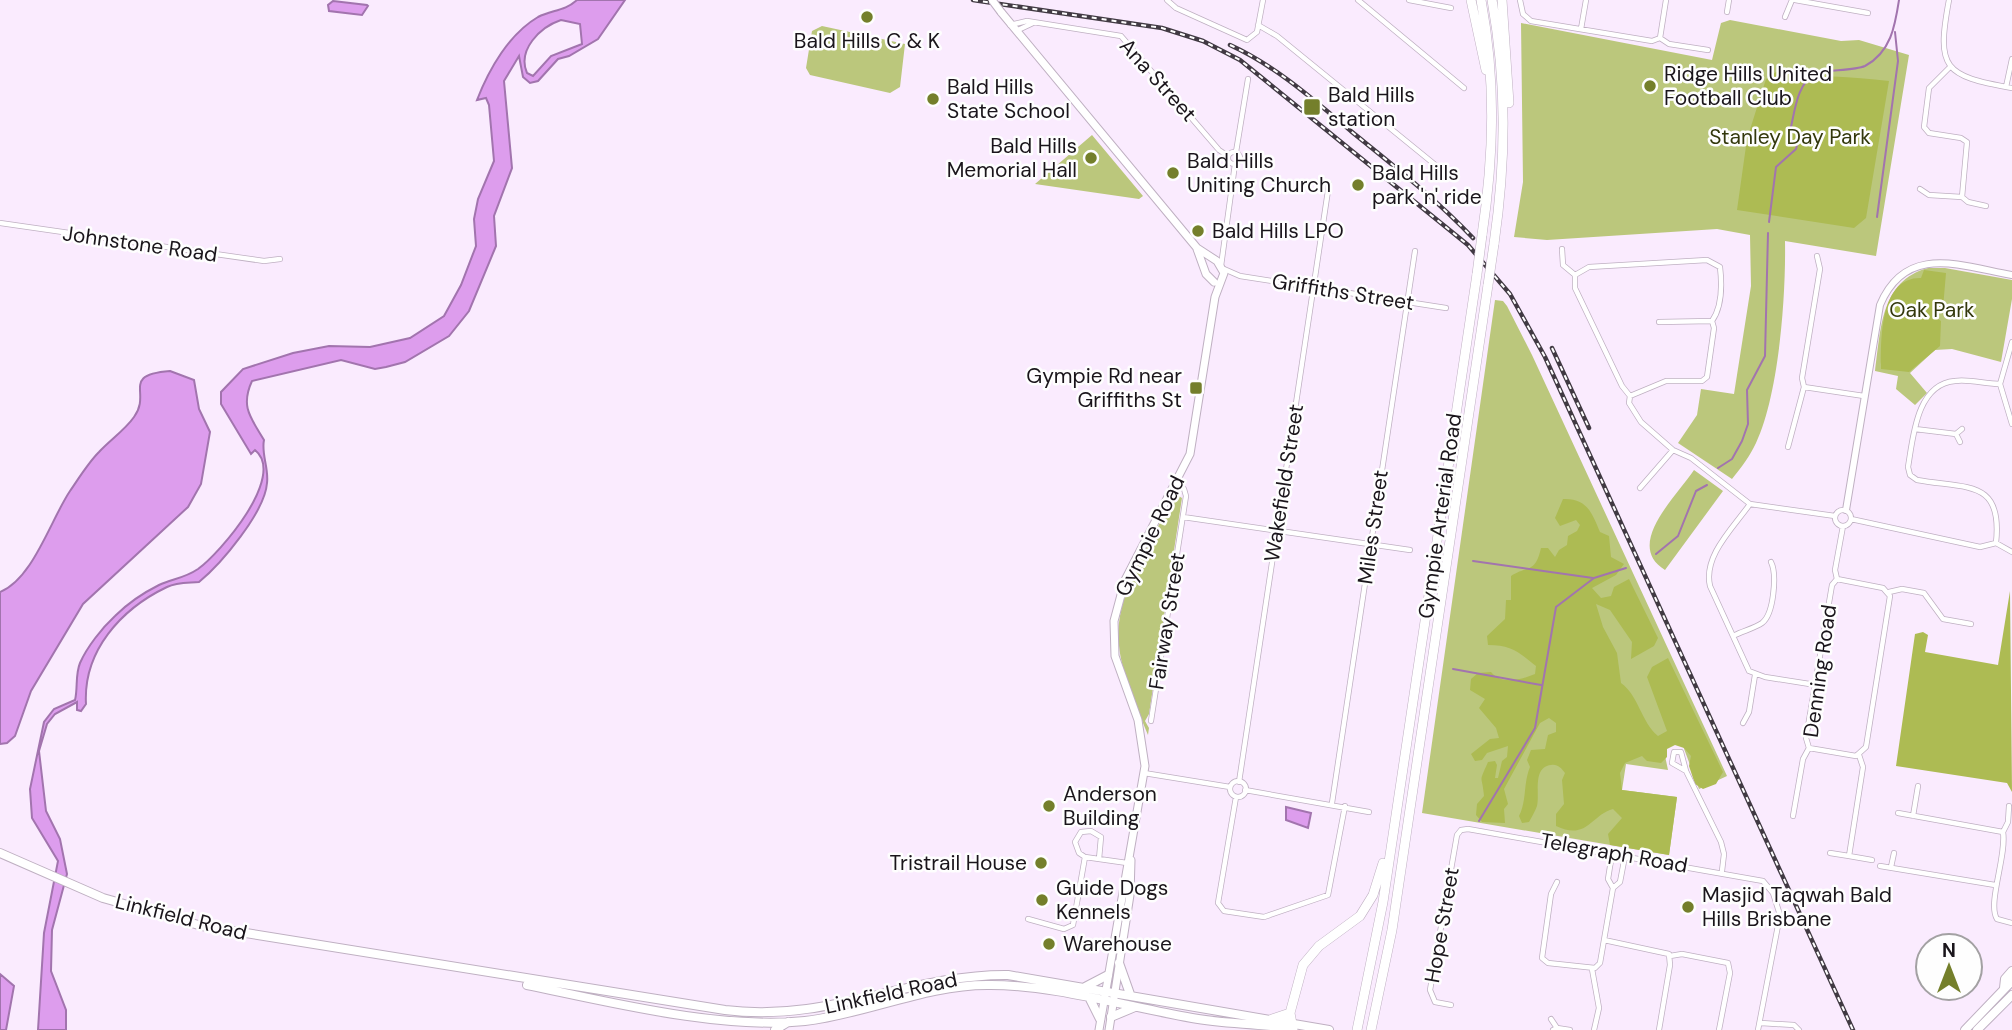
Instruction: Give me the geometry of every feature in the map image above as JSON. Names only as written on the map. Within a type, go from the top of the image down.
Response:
[{"type":"highway","points":[[1471,0],[1492,102]]},
{"type":"highway","name":"Gympie Arterial Road","points":[[1357,1030],[1376,941],[1390,852],[1491,175],[1492,70],[1481,0]]},
{"type":"highway","name":"Gympie Arterial Road","points":[[1371,1030],[1392,930],[1494,244],[1505,149],[1502,69],[1492,0]]},
{"type":"highway","points":[[1503,0],[1510,97],[1505,149]]},
{"type":"highway","points":[[1272,1019],[1293,1024],[1303,965],[1319,946],[1353,922],[1368,905],[1383,862],[1390,852]]},
{"type":"main road","points":[[992,0],[1197,248],[1209,260],[1222,267]]},
{"type":"main road","points":[[1209,260],[1206,274],[1219,280]]},
{"type":"main road","name":"Gympie Road","points":[[1109,1030],[1113,1003],[1108,975],[1144,773],[1141,729],[1115,656],[1114,621],[1125,580],[1192,449],[1222,267]]},
{"type":"main road","name":"Linkfield Road","points":[[0,853],[67,884],[130,906],[226,931],[580,989],[751,1022],[974,976],[1019,975],[1272,1019]]},
{"type":"main road","name":"Gympie Road","points":[[1098,1030],[1103,1002],[1110,991],[1119,963],[1131,882],[1129,860]]},
{"type":"main road","name":"Linkfield Road","points":[[369,954],[586,998],[733,1021],[788,1023],[829,1017],[974,985],[1009,986],[1200,1019],[1293,1024],[1329,1030]]},
{"type":"main road","points":[[1119,963],[1130,994]]},
{"type":"main road","points":[[2004,988],[2005,979],[2012,971]]},
{"type":"main road","points":[[1085,986],[1108,975]]},
{"type":"main road","points":[[1965,1030],[2012,981]]},
{"type":"main road","points":[[1977,1030],[2012,995]]},
{"type":"main road","points":[[1090,999],[1100,1019]]},
{"type":"main road","points":[[1111,1017],[1135,1007]]},
{"type":"main road","points":[[733,1021],[738,1030]]},
{"type":"main road","points":[[775,1030],[788,1023]]},
{"type":"street","points":[[1167,0],[1176,8],[1239,38],[1252,38],[1258,25],[1263,0]]},
{"type":"street","points":[[1358,0],[1464,88]]},
{"type":"street","points":[[1409,0],[1451,8]]},
{"type":"street","points":[[1520,0],[1525,18],[1652,41],[1660,38]]},
{"type":"street","points":[[1581,29],[1586,0]]},
{"type":"street","points":[[1660,38],[1666,0]]},
{"type":"street","points":[[1727,12],[1729,0]]},
{"type":"street","points":[[1785,17],[1794,0],[1868,13]]},
{"type":"street","points":[[1949,0],[1942,47],[1950,67],[1973,82],[2009,88],[2012,60]]},
{"type":"street","name":"Ana Street","points":[[1013,28],[1034,23],[1121,36],[1219,150],[1228,156],[1228,161],[1235,164]]},
{"type":"street","points":[[1258,25],[1277,36],[1444,172]]},
{"type":"street","points":[[1660,38],[1669,44],[1707,50]]},
{"type":"street","points":[[1950,67],[1938,76],[1929,88],[1924,122],[1929,133],[1961,138],[1967,142],[1962,197]]},
{"type":"street","points":[[1222,267],[1235,164],[1240,159],[1236,152],[1248,79]]},
{"type":"street","points":[[1228,156],[1236,152]]},
{"type":"street","name":"Wakefield Street","points":[[1239,782],[1329,184]]},
{"type":"street","points":[[1920,189],[1929,195],[1962,197],[1968,202],[1986,206]]},
{"type":"street","name":"Johnstone Road","points":[[0,223],[264,261],[280,259]]},
{"type":"street","points":[[1209,260],[1223,247]]},
{"type":"street","points":[[1562,249],[1563,265],[1575,275]]},
{"type":"street","name":"Miles Street","points":[[1332,803],[1415,251]]},
{"type":"street","points":[[1788,447],[1804,387],[1802,378],[1820,270],[1818,256]]},
{"type":"street","points":[[1575,275],[1590,267],[1707,260],[1716,263],[1722,282],[1717,312],[1712,321],[1714,328],[1707,377],[1702,381],[1666,381],[1630,396]]},
{"type":"street","points":[[2012,275],[1937,262],[1911,268],[1895,280],[1880,305],[1846,510],[1851,519],[1980,547],[1996,543],[2012,552]]},
{"type":"street","name":"Griffiths Street","points":[[1222,267],[1240,276],[1447,308]]},
{"type":"street","points":[[1575,275],[1574,288],[1625,392],[1630,396]]},
{"type":"street","name":"Griffiths Street","points":[[1219,280],[1240,276]]},
{"type":"street","points":[[1659,322],[1712,321]]},
{"type":"street","points":[[2012,342],[2000,384],[2012,425]]},
{"type":"street","points":[[1996,543],[1998,515],[1987,496],[1971,489],[1917,480],[1910,475],[1908,467],[1921,406],[1946,383],[1958,380],[2000,384]]},
{"type":"street","points":[[1804,387],[1864,396]]},
{"type":"street","points":[[1630,396],[1629,403],[1641,422],[1673,450],[1691,458],[1750,504],[1835,516]]},
{"type":"street","points":[[1915,429],[1956,434],[1962,429]]},
{"type":"street","points":[[1956,434],[1961,442]]},
{"type":"street","points":[[1640,488],[1673,450]]},
{"type":"street","name":"Fairway Street","points":[[1151,721],[1186,492],[1176,484]]},
{"type":"street","points":[[1750,504],[1708,566],[1710,586],[1735,635],[1744,665],[1755,675],[1816,685]]},
{"type":"street","points":[[1835,516],[1840,510],[1846,510]]},
{"type":"street","points":[[1835,516],[1838,524],[1843,526],[1851,519]]},
{"type":"street","points":[[1183,517],[1410,550]]},
{"type":"street","name":"Denning Road","points":[[1793,816],[1803,759],[1809,748],[1806,737],[1832,585],[1837,579],[1835,570],[1843,526]]},
{"type":"street","points":[[1735,635],[1762,623],[1769,614],[1775,569],[1771,562]]},
{"type":"street","points":[[1837,579],[1889,592],[1902,589],[1924,593],[1943,619],[1971,624]]},
{"type":"street","points":[[1859,755],[1866,747],[1889,592]]},
{"type":"street","points":[[1743,723],[1749,712],[1755,675]]},
{"type":"street","points":[[1809,748],[1859,755]]},
{"type":"street","points":[[1686,771],[1672,763],[1674,752],[1681,752],[1686,771],[1721,842],[1722,872]]},
{"type":"street","points":[[1849,856],[1863,767],[1859,755]]},
{"type":"street","points":[[1144,773],[1230,787],[1239,782],[1245,790],[1332,803],[1369,812]]},
{"type":"street","points":[[1913,816],[1918,786]]},
{"type":"street","points":[[1230,787],[1236,797],[1218,903],[1226,912],[1256,917],[1328,895],[1345,806]]},
{"type":"street","points":[[1236,797],[1245,790]]},
{"type":"street","points":[[2009,806],[2008,822],[2003,832],[2005,841],[1995,885],[1994,917],[2012,923]]},
{"type":"street","points":[[1898,813],[2003,832]]},
{"type":"street","name":"Telegraph Road","points":[[1461,830],[1493,832],[1722,872],[1766,883],[1779,906],[1780,915],[1762,1021]]},
{"type":"street","name":"Hope Street","points":[[1451,1005],[1435,1002],[1430,990],[1461,830]]},
{"type":"street","points":[[1099,859],[1101,837],[1091,831],[1081,832],[1075,842],[1079,853],[1085,857],[1099,859],[1129,860]]},
{"type":"street","points":[[1830,853],[1872,860]]},
{"type":"street","points":[[1891,867],[1894,853]]},
{"type":"street","points":[[1557,882],[1551,894],[1542,958],[1548,963],[1592,969],[1599,964],[1604,940],[1613,888],[1608,879],[1612,854]]},
{"type":"street","points":[[1613,888],[1620,882],[1625,856]]},
{"type":"street","points":[[1028,919],[1064,929],[1073,925],[1085,857]]},
{"type":"street","points":[[1880,866],[1995,885]]},
{"type":"street","points":[[1604,940],[1661,950],[1670,956],[1682,954],[1728,963],[1730,973],[1719,1030]]},
{"type":"street","points":[[1658,1030],[1670,956]]},
{"type":"street","points":[[1592,969],[1599,1008],[1594,1030]]},
{"type":"street","points":[[1551,1019],[1555,1029],[1570,1030]]},
{"type":"street","points":[[1761,1030],[1762,1021],[1794,1025],[1799,1030]]},
{"type":"green space","name":"Stanley Day Park","points":[[1730,20],[1841,41],[1859,40],[1909,55],[1876,256],[1785,241],[1784,289],[1776,372],[1764,423],[1756,443],[1732,479],[1678,443],[1697,415],[1701,389],[1734,394],[1751,286],[1750,235],[1717,229],[1547,240],[1514,237],[1523,182],[1521,23],[1712,60],[1721,23]]},
{"type":"green space","points":[[822,26],[905,44],[900,87],[890,93],[810,75],[806,68],[812,31]]},
{"type":"green space","points":[[1776,72],[1889,81],[1866,218],[1854,228],[1737,210],[1747,139],[1766,79]]},
{"type":"green space","points":[[1092,135],[1143,196],[1139,199],[1035,184]]},
{"type":"green space","name":"Oak Park","points":[[1928,268],[1945,268],[2012,280],[2012,299],[2001,362],[1952,349],[1935,350],[1910,373],[1927,393],[1915,405],[1896,389],[1898,376],[1875,371],[1882,324],[1892,295],[1912,274]]},
{"type":"green space","points":[[1924,270],[1946,273],[1943,308],[1937,318],[1941,321],[1940,346],[1909,372],[1881,369],[1883,326],[1890,298],[1897,287],[1908,280],[1921,278]]},
{"type":"green space","points":[[1495,300],[1503,301],[1507,306],[1532,355],[1727,776],[1699,789],[1683,746],[1671,743],[1664,751],[1668,770],[1626,764],[1622,790],[1677,797],[1669,855],[1422,813]]},
{"type":"green space","points":[[1694,470],[1723,491],[1665,570],[1654,560],[1650,548],[1651,534],[1666,507]]},
{"type":"green space","points":[[1177,495],[1182,498],[1149,714],[1145,721],[1149,728],[1148,735],[1122,663],[1119,623],[1123,602],[1132,579]]},
{"type":"green space","points":[[1563,499],[1578,501],[1588,508],[1600,532],[1609,536],[1611,557],[1624,564],[1616,575],[1592,588],[1601,598],[1611,596],[1614,587],[1629,579],[1658,638],[1654,646],[1631,659],[1632,642],[1610,610],[1596,604],[1603,627],[1617,653],[1621,683],[1632,695],[1658,736],[1667,731],[1647,677],[1652,667],[1668,658],[1723,772],[1716,784],[1703,789],[1695,784],[1689,766],[1691,756],[1684,748],[1675,745],[1667,749],[1667,757],[1661,763],[1647,761],[1642,756],[1625,763],[1620,773],[1622,790],[1677,797],[1669,855],[1610,845],[1608,834],[1622,818],[1613,809],[1582,829],[1566,830],[1556,826],[1556,814],[1564,804],[1562,780],[1565,773],[1556,765],[1545,767],[1541,771],[1537,806],[1529,822],[1522,823],[1519,816],[1530,767],[1527,760],[1531,750],[1545,749],[1548,735],[1556,732],[1556,723],[1549,718],[1540,723],[1504,789],[1508,804],[1504,809],[1505,823],[1482,822],[1476,815],[1477,804],[1484,796],[1482,779],[1488,762],[1495,761],[1495,778],[1498,778],[1502,761],[1507,757],[1508,746],[1487,753],[1482,760],[1475,761],[1471,754],[1490,739],[1499,738],[1496,728],[1479,708],[1485,699],[1470,690],[1471,679],[1478,673],[1491,672],[1506,680],[1535,674],[1536,666],[1530,661],[1509,648],[1488,645],[1487,636],[1505,619],[1506,600],[1511,600],[1511,576],[1530,568],[1536,562],[1541,548],[1548,548],[1555,557],[1559,550],[1567,545],[1568,536],[1577,531],[1580,525],[1576,520],[1560,526],[1555,518]]},
{"type":"green space","points":[[2010,591],[2012,792],[2007,783],[1896,766],[1915,634],[1923,632],[1928,635],[1925,652],[1998,665]]},
{"type":"shaded area","points":[[577,0],[625,0],[598,39],[569,56],[558,59],[538,81],[530,83],[523,77],[519,56],[504,81],[512,168],[494,216],[496,246],[469,311],[449,336],[405,362],[375,369],[341,360],[252,381],[247,405],[251,419],[264,440],[267,477],[259,508],[230,550],[199,582],[167,587],[150,596],[120,620],[98,649],[91,666],[86,704],[81,711],[77,710],[77,702],[55,714],[47,724],[39,751],[46,811],[60,839],[67,874],[52,930],[51,971],[66,1010],[66,1030],[38,1030],[44,933],[58,861],[32,818],[30,789],[44,722],[54,709],[75,700],[80,663],[110,621],[147,591],[198,569],[221,547],[247,513],[263,477],[263,462],[255,450],[251,454],[221,404],[221,392],[243,369],[293,353],[329,346],[370,347],[410,338],[444,316],[461,285],[476,246],[474,219],[478,199],[494,161],[489,105],[486,98],[477,100],[494,65],[518,33],[538,17]],"holes":[[[561,20],[580,24],[582,44],[551,56],[533,76],[527,73],[525,56],[532,40],[538,34]]]},
{"type":"shaded area","points":[[333,1],[368,6],[362,15],[329,11],[328,5]]},
{"type":"shaded area","points":[[170,371],[194,380],[199,409],[210,432],[201,484],[188,507],[83,604],[31,691],[15,736],[7,743],[0,744],[0,592],[12,585],[32,562],[63,503],[87,466],[134,417],[139,408],[141,381],[146,376]]},
{"type":"shaded area","points":[[1286,807],[1311,813],[1308,828],[1286,820]]},
{"type":"shaded area","points":[[0,974],[14,986],[6,1030],[0,1030]]},
{"type":"waterway","points":[[1822,72],[1861,67],[1874,60],[1890,38],[1899,0]]},
{"type":"waterway","points":[[1877,217],[1898,61],[1895,32]]},
{"type":"waterway","points":[[1769,222],[1776,167],[1796,149],[1799,137],[1791,127],[1796,104],[1801,89],[1816,73]]},
{"type":"waterway","points":[[1718,468],[1732,459],[1742,441],[1748,424],[1747,390],[1765,356],[1768,233]]},
{"type":"waterway","points":[[1656,554],[1678,536],[1696,491],[1707,485]]},
{"type":"waterway","points":[[1473,561],[1593,578]]},
{"type":"waterway","points":[[1479,821],[1535,728],[1556,607],[1594,578],[1626,568]]},
{"type":"waterway","points":[[1453,669],[1541,685]]},
{"type":"railway","points":[[973,0],[1162,28],[1203,41],[1240,60],[1468,245],[1510,294],[1545,357],[1853,1030]]},
{"type":"railway","points":[[1230,45],[1279,73],[1309,96],[1414,183],[1473,238]]},
{"type":"railway","points":[[1552,348],[1589,428]]},
{"type":"place","name":"Bald Hills C & K","points":[[867,17]]},
{"type":"place","name":"Ridge Hills United Football Club","points":[[1650,86]]},
{"type":"place","name":"Bald Hills State School","points":[[933,99]]},
{"type":"place","name":"Bald Hills station","points":[[1312,107]]},
{"type":"place","name":"Bald Hills Memorial Hall","points":[[1091,158]]},
{"type":"place","name":"Bald Hills Uniting Church","points":[[1173,173]]},
{"type":"place","name":"Bald Hills park 'n' ride","points":[[1358,185]]},
{"type":"place","name":"Bald Hills LPO","points":[[1198,231]]},
{"type":"place","name":"Gympie Rd near Griffiths St","points":[[1196,388]]},
{"type":"place","name":"Anderson Building","points":[[1049,806]]},
{"type":"place","name":"Tristrail House","points":[[1041,863]]},
{"type":"place","name":"Guide Dogs Kennels","points":[[1042,900]]},
{"type":"place","name":"Masjid Taqwah Bald Hills Brisbane","points":[[1688,907]]},
{"type":"place","name":"Warehouse","points":[[1049,944]]}]
